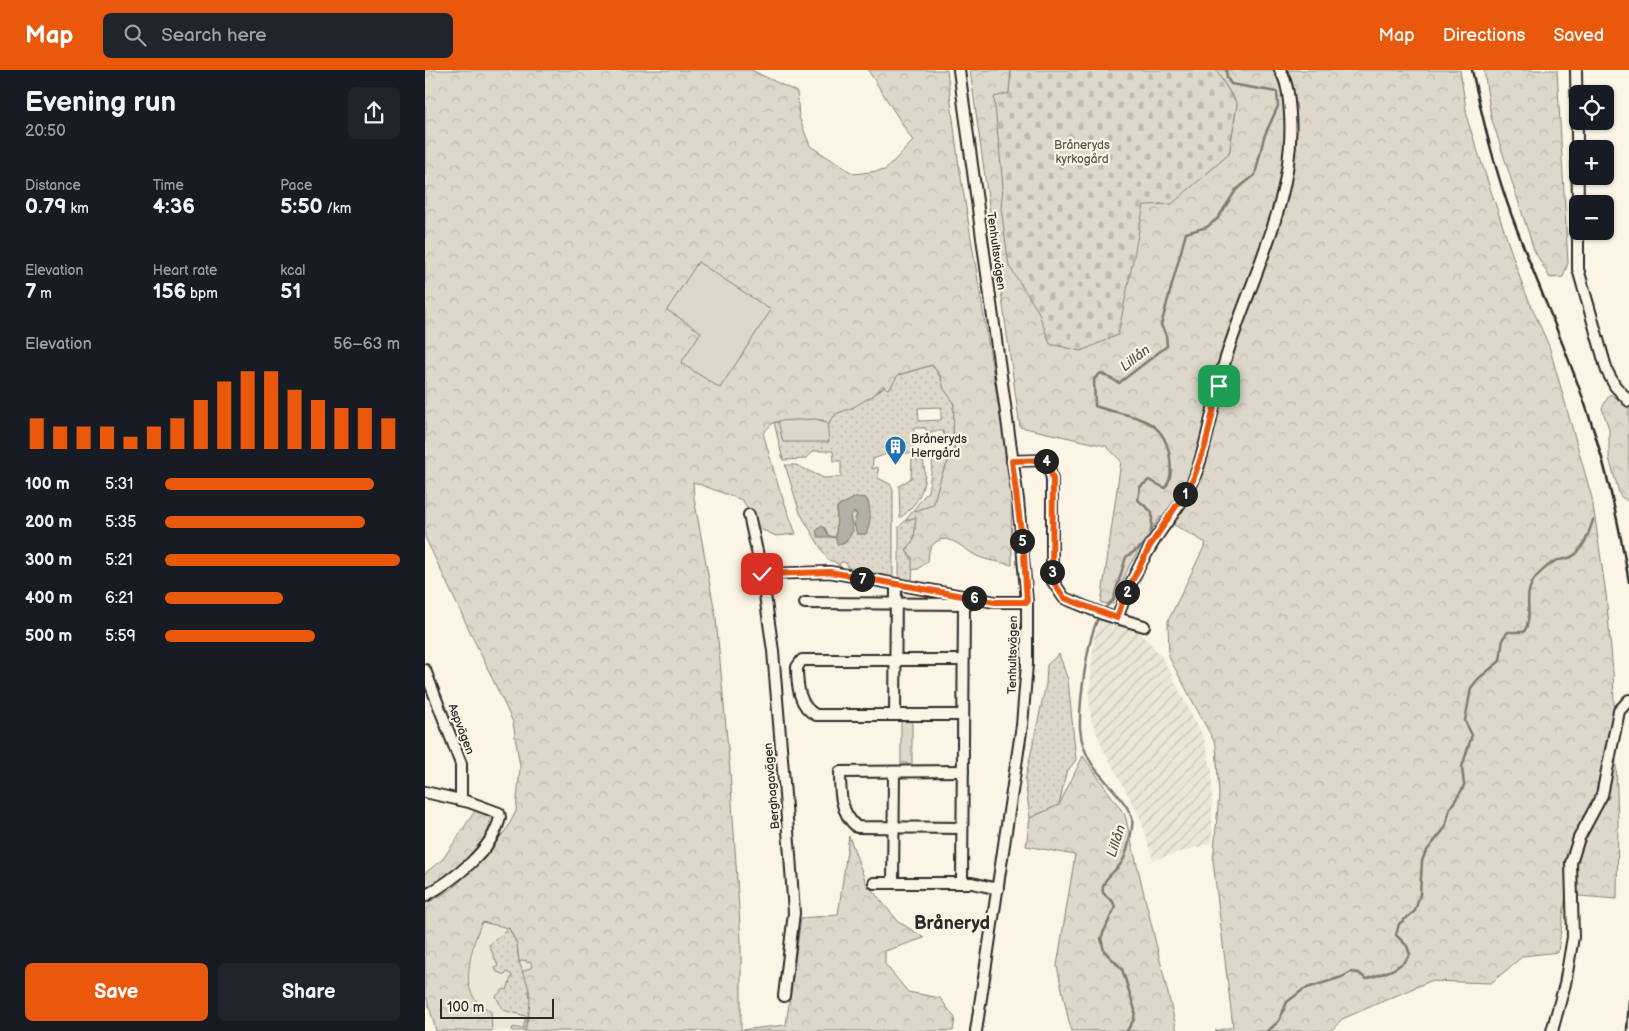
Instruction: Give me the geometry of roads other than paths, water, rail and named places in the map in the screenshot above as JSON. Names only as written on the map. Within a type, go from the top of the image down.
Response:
[{"type":"street","name":"Tenhultsvägen","points":[[959,70],[1012,461],[1024,555],[1027,602],[1024,704],[976,1031]]},
{"type":"street","points":[[1117,618],[1124,597],[1150,546],[1193,480],[1205,446],[1225,361],[1283,194],[1291,158],[1292,136],[1286,79],[1280,70]]},
{"type":"street","points":[[1576,70],[1577,195]]},
{"type":"street","points":[[1578,240],[1579,269],[1607,371],[1615,386],[1629,401]]},
{"type":"street","points":[[1012,461],[1047,460],[1053,479],[1052,580],[1064,598],[1144,626]]},
{"type":"street","name":"Berghagavägen","points":[[749,516],[762,574],[773,651],[794,913],[784,996]]},
{"type":"street","points":[[762,574],[830,572],[995,602]]},
{"type":"street","points":[[895,715],[896,585]]},
{"type":"street","points":[[805,604],[1027,602]]},
{"type":"street","points":[[962,883],[964,604]]},
{"type":"street","points":[[963,660],[803,660],[797,667],[800,693],[804,704],[814,715],[963,715]]},
{"type":"street","name":"Aspvägen","points":[[425,670],[461,764],[461,800]]},
{"type":"street","points":[[1552,1031],[1565,984],[1573,937],[1571,863],[1579,838],[1601,795],[1619,711],[1629,700]]},
{"type":"street","points":[[961,828],[855,826],[842,804],[840,772],[963,771]]},
{"type":"street","points":[[893,883],[894,772]]},
{"type":"street","points":[[425,792],[461,800],[499,813],[499,823],[471,862],[451,880],[425,896]]},
{"type":"street","points":[[874,883],[962,883],[998,889]]},
{"type":"waterway","name":"Lillån","points":[[1103,610],[1113,600],[1126,557],[1145,544],[1150,535],[1152,512],[1138,500],[1140,487],[1149,480],[1165,488],[1170,477],[1171,466],[1166,444],[1161,433],[1153,425],[1132,416],[1095,406],[1094,379],[1101,373],[1119,383],[1167,346],[1166,335],[1161,325],[1186,233],[1207,227],[1218,218],[1236,190],[1255,175],[1264,137],[1278,106],[1277,92],[1231,84],[1227,78],[1226,70]]},
{"type":"waterway","points":[[1268,1031],[1279,1021],[1287,1002],[1304,989],[1342,977],[1351,972],[1359,973],[1366,979],[1379,975],[1402,964],[1410,954],[1407,946],[1396,935],[1399,924],[1415,911],[1420,894],[1422,861],[1425,853],[1445,828],[1450,808],[1464,785],[1462,767],[1472,735],[1465,721],[1471,688],[1478,679],[1500,661],[1503,638],[1508,632],[1524,632],[1528,620],[1529,589],[1534,580],[1551,563],[1570,558],[1576,554],[1585,542],[1593,520]]},
{"type":"waterway","name":"Lillån","points":[[1098,619],[1090,641],[1081,703],[1080,728],[1084,748],[1091,763],[1121,799],[1132,819],[1131,835],[1124,859],[1104,884],[1103,893],[1113,902],[1115,907],[1101,938],[1104,951],[1122,969],[1135,1010],[1134,1019],[1127,1031]]},
{"type":"railway","points":[[1472,70],[1490,145],[1507,201],[1595,434],[1612,496],[1629,582]]},
{"type":"railway","points":[[1627,1031],[1629,1000]]},
{"type":"place","name":"Bråneryds Herrgård","points":[[895,465]]},
{"type":"district","name":"Bråneryd","points":[[952,923]]},
{"type":"park label","name":"Bråneryds kyrkogård","points":[[1082,152]]}]
